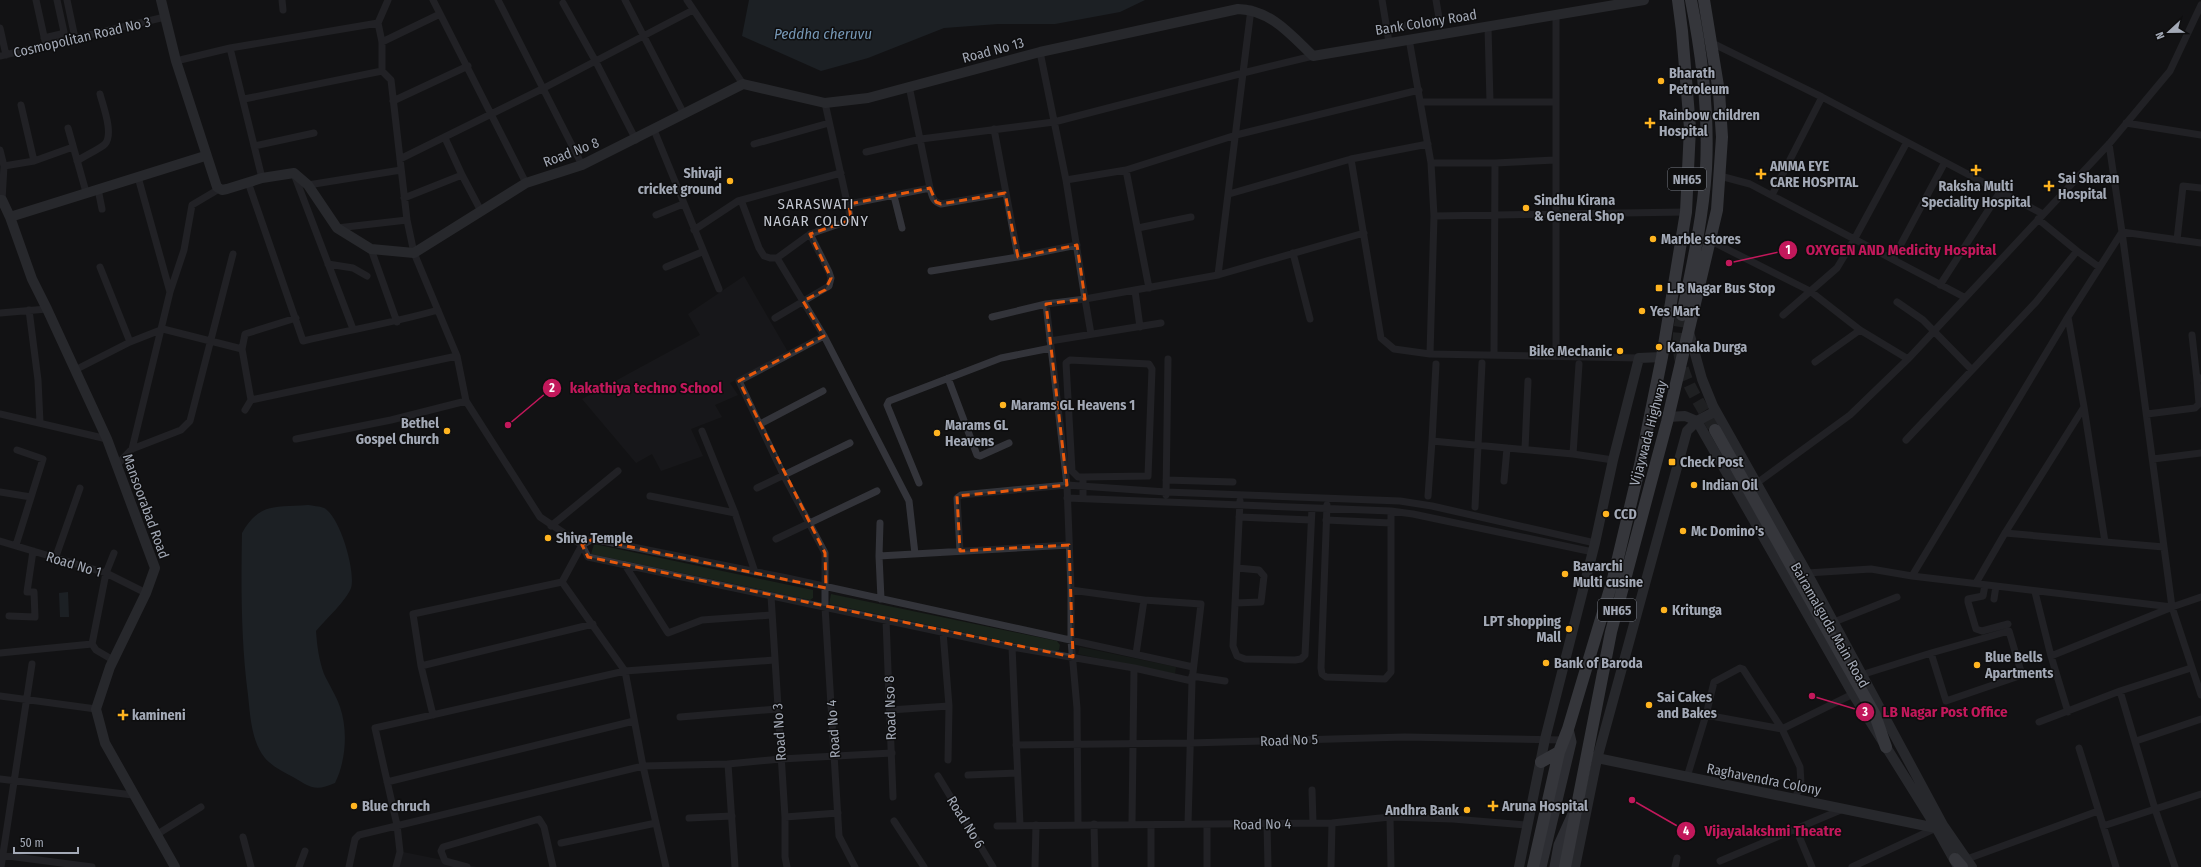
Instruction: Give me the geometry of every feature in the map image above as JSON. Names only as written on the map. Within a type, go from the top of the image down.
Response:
[{"type":"highway","name":"NH65","points":[[1662,357],[1686,212],[1690,135],[1686,67],[1678,0]]},
{"type":"highway","points":[[1682,315],[1698,239],[1706,169],[1705,92],[1691,0]]},
{"type":"highway","name":"Vijaywada Highway","points":[[1576,806],[1592,757],[1611,632],[1668,417],[1711,241],[1717,210],[1722,137],[1720,92],[1704,0]]},
{"type":"highway","name":"Vijaywada Highway","points":[[1561,746],[1568,728],[1622,544],[1662,357]]},
{"type":"highway","points":[[1715,430],[1875,715],[1886,747]]},
{"type":"highway","name":"NH65","points":[[1533,867],[1561,746]]},
{"type":"highway","points":[[1542,762],[1561,746]]},
{"type":"highway","name":"NH65","points":[[1565,867],[1576,806]]},
{"type":"main road","name":"Vijaywada Highway","points":[[1541,867],[1571,742],[1568,728]]},
{"type":"main road","name":"Vijaywada Highway","points":[[1555,867],[1559,845],[1576,806]]},
{"type":"street","points":[[36,0],[45,42],[64,32],[57,0]]},
{"type":"street","points":[[67,0],[76,38]]},
{"type":"street","points":[[161,0],[176,61],[205,156],[215,183],[219,189]]},
{"type":"street","points":[[282,0],[283,10]]},
{"type":"street","points":[[388,0],[378,23],[382,42],[382,71],[391,80],[407,220],[414,253],[457,356],[466,401],[488,433],[540,517],[551,526],[582,545],[588,557],[1012,647],[1192,678],[1225,681]]},
{"type":"street","points":[[433,0],[493,114],[526,183]]},
{"type":"street","points":[[498,0],[582,165]]},
{"type":"street","points":[[625,0],[643,38],[684,114]]},
{"type":"street","points":[[687,0],[743,84]]},
{"type":"street","points":[[1382,0],[1389,42]]},
{"type":"street","points":[[1387,28],[1437,21],[1439,18],[1436,0]]},
{"type":"street","name":"Bank Colony Road","points":[[1313,56],[1644,0]]},
{"type":"street","points":[[563,3],[596,62],[636,140]]},
{"type":"street","points":[[1757,483],[1850,415],[1908,359],[1964,297],[2109,144],[2170,71],[2201,5]]},
{"type":"street","name":"Road No 13","points":[[743,84],[825,103],[868,98],[1040,52],[1238,8],[1251,9]]},
{"type":"street","points":[[1218,275],[1251,9],[1268,16],[1285,28],[1313,56]]},
{"type":"street","points":[[400,159],[596,62],[693,10]]},
{"type":"street","points":[[382,42],[440,14]]},
{"type":"street","points":[[1556,15],[1556,355]]},
{"type":"street","name":"Cosmopolitan Road No 3","points":[[3,56],[45,42],[76,38],[165,17]]},
{"type":"street","points":[[176,61],[230,48],[378,23]]},
{"type":"street","points":[[1488,27],[1490,102]]},
{"type":"street","points":[[0,28],[3,56]]},
{"type":"street","points":[[1409,39],[1428,144],[1434,216],[1430,354]]},
{"type":"street","points":[[1712,43],[1822,96],[2000,192],[2041,216],[2077,251],[2099,267]]},
{"type":"street","points":[[230,48],[244,99],[262,178]]},
{"type":"street","points":[[1040,52],[1066,180],[1091,334]]},
{"type":"street","points":[[866,152],[921,139],[1054,122],[1313,56]]},
{"type":"street","points":[[393,101],[468,66]]},
{"type":"street","points":[[244,99],[382,71]]},
{"type":"street","name":"Road No 8","points":[[414,253],[526,183],[582,165],[636,140],[743,84]]},
{"type":"street","points":[[909,86],[932,197],[936,202],[941,204],[1005,193]]},
{"type":"street","points":[[1066,180],[1126,170],[1236,135],[1419,90]]},
{"type":"street","points":[[77,161],[105,144],[108,136],[108,124],[100,94]]},
{"type":"street","points":[[1772,195],[1822,96]]},
{"type":"street","points":[[1421,102],[1555,102]]},
{"type":"street","points":[[742,200],[759,248],[764,256],[770,258],[777,258],[810,234],[851,220],[849,204],[825,103]]},
{"type":"street","points":[[21,105],[34,161]]},
{"type":"street","points":[[754,144],[829,123]]},
{"type":"street","points":[[2126,123],[2201,135]]},
{"type":"street","points":[[68,128],[86,192]]},
{"type":"street","points":[[654,130],[718,289]]},
{"type":"street","points":[[994,130],[1018,257]]},
{"type":"street","points":[[254,146],[314,133]]},
{"type":"street","points":[[445,138],[481,212]]},
{"type":"street","points":[[1783,315],[1837,268],[1907,142]]},
{"type":"street","points":[[1229,194],[1351,159],[1428,144]]},
{"type":"street","points":[[2109,144],[2147,414],[2172,607],[2201,695]]},
{"type":"street","points":[[4,166],[34,161],[73,147]]},
{"type":"street","points":[[0,150],[4,166],[1,200]]},
{"type":"street","points":[[10,217],[205,156]]},
{"type":"street","points":[[1351,159],[1381,338],[1394,349],[1430,354],[1556,355],[1639,358],[1662,357]]},
{"type":"street","points":[[1430,164],[1555,160]]},
{"type":"street","points":[[1893,259],[1945,162]]},
{"type":"street","points":[[1494,354],[1495,163]]},
{"type":"street","points":[[308,185],[401,170]]},
{"type":"street","points":[[1126,170],[1149,288]]},
{"type":"street","points":[[294,173],[353,329]]},
{"type":"street","points":[[132,449],[163,329],[170,292],[184,250],[192,205],[219,189],[227,189],[262,178],[294,173],[308,185],[337,228],[371,249],[414,253]]},
{"type":"street","points":[[694,230],[733,204],[742,200],[841,173]]},
{"type":"street","points":[[404,198],[462,175]]},
{"type":"street","points":[[1720,176],[1750,184],[1855,238],[1964,297]]},
{"type":"street","points":[[138,177],[170,292]]},
{"type":"street","points":[[248,182],[303,341],[353,329],[397,322],[438,310]]},
{"type":"street","points":[[2177,240],[2183,186],[2201,188]]},
{"type":"street","points":[[849,204],[930,188]]},
{"type":"street","points":[[98,189],[102,209]]},
{"type":"street","points":[[1940,284],[2000,192]]},
{"type":"street","points":[[894,196],[902,228]]},
{"type":"street","name":"Mansoorabad Road","points":[[1,200],[10,217],[32,279],[47,308],[107,440],[155,568],[146,592],[104,680],[96,709]]},
{"type":"street","points":[[656,215],[684,204]]},
{"type":"street","points":[[1434,216],[1686,212]]},
{"type":"street","points":[[1138,228],[1191,217]]},
{"type":"street","points":[[337,228],[407,220]]},
{"type":"street","points":[[2122,232],[2201,243]]},
{"type":"street","points":[[1912,576],[2068,317],[2122,232]]},
{"type":"street","points":[[992,317],[1046,304],[1135,291],[1218,275],[1364,233]]},
{"type":"street","points":[[775,318],[825,290],[829,286],[831,278],[810,234]]},
{"type":"street","points":[[1711,241],[1810,291],[1860,330],[1908,359]]},
{"type":"street","points":[[931,271],[1018,257],[1077,245]]},
{"type":"street","points":[[371,249],[397,322]]},
{"type":"street","points":[[1906,440],[2036,302],[2077,251]]},
{"type":"street","points":[[666,267],[702,252]]},
{"type":"street","points":[[1293,253],[1310,318]]},
{"type":"street","points":[[116,466],[132,449],[181,430],[190,421],[233,254]]},
{"type":"street","points":[[777,258],[824,336],[909,502],[915,554]]},
{"type":"street","points":[[328,264],[353,268],[367,276]]},
{"type":"street","points":[[100,267],[130,342]]},
{"type":"street","points":[[1951,267],[1958,271]]},
{"type":"street","points":[[1135,291],[1140,327]]},
{"type":"street","points":[[1897,302],[1923,320],[1933,332],[1972,370]]},
{"type":"street","points":[[1046,304],[1067,485],[1071,590],[1071,641],[1076,708],[1078,824]]},
{"type":"street","points":[[0,313],[47,308]]},
{"type":"street","points":[[30,310],[38,380],[40,423]]},
{"type":"street","points":[[2068,317],[2105,542]]},
{"type":"street","points":[[252,400],[242,348],[245,334],[296,318]]},
{"type":"street","points":[[919,483],[888,403],[1001,358],[1091,334],[1161,323]]},
{"type":"street","points":[[75,370],[130,342],[163,329],[242,348]]},
{"type":"street","points":[[1815,362],[1860,330]]},
{"type":"street","points":[[1689,332],[1702,379],[1716,411],[1834,622],[1963,864],[2098,811]]},
{"type":"street","points":[[2147,414],[2195,408],[2199,404],[2199,379],[2192,335]]},
{"type":"street","name":"Road No 4","points":[[824,336],[739,381],[784,474],[825,553],[825,607],[839,836],[855,867]]},
{"type":"street","points":[[245,410],[252,400],[457,356]]},
{"type":"street","points":[[1519,867],[1526,825],[1542,762],[1545,739],[1594,548],[1639,358]]},
{"type":"street","points":[[1166,502],[1168,359]]},
{"type":"street","points":[[1070,360],[1149,364],[1152,366],[1152,370],[1148,476],[1083,476],[1078,476],[1072,471],[1066,363],[1070,360]]},
{"type":"street","points":[[1475,507],[1482,363]]},
{"type":"street","points":[[1428,496],[1436,364]]},
{"type":"street","points":[[1573,454],[1579,364]]},
{"type":"street","points":[[948,378],[976,455],[980,456],[1009,443]]},
{"type":"street","points":[[1525,449],[1528,381]]},
{"type":"street","points":[[760,424],[823,391]]},
{"type":"street","points":[[296,439],[391,420],[466,401]]},
{"type":"street","points":[[1976,583],[2005,533],[2084,407]]},
{"type":"street","points":[[1575,867],[1592,757],[1687,431],[1697,421],[1716,411]]},
{"type":"street","points":[[0,414],[107,440]]},
{"type":"street","points":[[1668,417],[1685,416],[1697,421]]},
{"type":"street","name":"Bairamalguda Main Road","points":[[1697,421],[1853,694],[1936,828],[1963,864]]},
{"type":"street","points":[[702,432],[735,513],[755,572]]},
{"type":"street","points":[[1432,441],[1573,454],[1614,460]]},
{"type":"street","points":[[757,488],[850,443]]},
{"type":"street","points":[[1504,481],[1507,448]]},
{"type":"street","points":[[16,545],[43,459],[18,450]]},
{"type":"street","points":[[2153,459],[2201,454]]},
{"type":"street","points":[[551,526],[618,471]]},
{"type":"street","points":[[1083,476],[1083,498]]},
{"type":"street","points":[[1095,477],[1095,487]]},
{"type":"street","points":[[1166,480],[1233,482]]},
{"type":"street","points":[[960,551],[957,498],[961,495],[1067,485],[1166,492],[1412,503],[1594,548]]},
{"type":"street","points":[[55,559],[80,488]]},
{"type":"street","points":[[776,539],[877,491]]},
{"type":"street","points":[[0,492],[31,497]]},
{"type":"street","points":[[1240,495],[1233,646],[1237,656],[1245,659],[1301,659],[1305,654],[1312,508]]},
{"type":"street","points":[[650,496],[735,513]]},
{"type":"street","points":[[1067,498],[1391,511],[1594,548]]},
{"type":"street","points":[[1327,499],[1321,668],[1322,674],[1326,677],[1385,678],[1391,672],[1391,511]]},
{"type":"street","points":[[1410,514],[1412,503]]},
{"type":"street","points":[[1239,517],[1311,520]]},
{"type":"street","points":[[1326,520],[1391,523]]},
{"type":"street","points":[[880,523],[879,556],[881,599]]},
{"type":"street","points":[[2005,533],[2164,547]]},
{"type":"street","points":[[433,715],[421,666],[413,614],[562,582],[582,545],[593,539],[755,572],[1193,667]]},
{"type":"street","name":"Road No 1","points":[[0,541],[55,559],[106,573],[146,592]]},
{"type":"street","points":[[879,556],[1069,545]]},
{"type":"street","points":[[9,616],[35,617],[34,592],[27,592],[33,551]]},
{"type":"street","points":[[113,660],[96,650],[92,644],[106,573],[114,554]]},
{"type":"street","points":[[625,565],[668,633],[702,620],[771,614]]},
{"type":"street","points":[[1235,602],[1261,602],[1264,576],[1259,570],[1237,568]]},
{"type":"street","points":[[1807,573],[1871,569],[1912,576],[1976,583],[2035,592],[2172,607]]},
{"type":"street","points":[[562,582],[625,671],[643,766],[665,867]]},
{"type":"street","points":[[1985,585],[1983,596],[1968,599],[1976,629],[1982,631],[2008,624]]},
{"type":"street","points":[[1994,599],[1996,586]]},
{"type":"street","points":[[1071,590],[1144,600],[1201,604],[1192,678],[1189,743],[1188,824]]},
{"type":"street","points":[[2035,592],[2051,656],[2068,712]]},
{"type":"street","name":"Road No 3","points":[[771,596],[781,759],[785,857],[787,867]]},
{"type":"street","points":[[2051,656],[2172,607],[2201,597]]},
{"type":"street","points":[[1834,622],[1897,598]]},
{"type":"street","points":[[1136,654],[1144,600]]},
{"type":"street","name":"Road Nso 8","points":[[886,620],[894,797]]},
{"type":"street","points":[[421,666],[593,624]]},
{"type":"street","points":[[1861,675],[1931,653],[2009,631],[2022,675],[1946,701],[1931,653]]},
{"type":"street","points":[[943,632],[949,706],[948,760]]},
{"type":"street","points":[[0,653],[92,644]]},
{"type":"street","points":[[1012,647],[1020,825]]},
{"type":"street","points":[[396,867],[400,852],[396,825],[375,728],[625,671],[774,660]]},
{"type":"street","points":[[1,867],[32,664]]},
{"type":"street","points":[[1132,823],[1134,668]]},
{"type":"street","points":[[1687,777],[1706,716],[1714,682],[1717,678],[1740,668],[1743,669],[1782,729],[1800,767],[1801,783],[1795,799]]},
{"type":"street","points":[[2039,722],[2120,691],[2191,668]]},
{"type":"street","points":[[2120,691],[2155,809],[2175,867]]},
{"type":"street","points":[[1706,716],[1782,729],[1853,694]]},
{"type":"street","points":[[0,696],[96,709],[105,743],[175,867]]},
{"type":"street","points":[[890,710],[949,706]]},
{"type":"street","points":[[680,717],[777,709]]},
{"type":"street","points":[[2136,741],[2201,719]]},
{"type":"street","points":[[387,782],[634,721]]},
{"type":"street","name":"Road No 5","points":[[1016,745],[1189,743],[1405,737],[1545,739],[1561,746]]},
{"type":"street","points":[[2079,748],[2116,867]]},
{"type":"street","points":[[349,867],[356,836],[396,825],[643,766],[728,764],[835,755],[892,753]]},
{"type":"street","name":"Raghavendra Colony","points":[[1592,757],[1936,828]]},
{"type":"street","points":[[728,764],[735,867]]},
{"type":"street","points":[[968,775],[1017,773]]},
{"type":"street","name":"Road No 6","points":[[938,776],[994,867]]},
{"type":"street","points":[[0,779],[133,795]]},
{"type":"street","points":[[1312,790],[1313,823]]},
{"type":"street","points":[[2103,826],[2201,794]]},
{"type":"street","points":[[156,835],[200,807]]},
{"type":"street","points":[[1720,861],[1843,809]]},
{"type":"street","points":[[784,816],[838,813]]},
{"type":"street","points":[[689,818],[732,816]]},
{"type":"street","points":[[1390,817],[1391,867]]},
{"type":"street","name":"Road No 4","points":[[997,826],[1132,823],[1151,825],[1206,825],[1332,823],[1390,817],[1453,819],[1526,825]]},
{"type":"street","points":[[467,867],[445,861],[441,851],[443,846],[539,819],[544,827],[553,867]]},
{"type":"street","points":[[894,821],[924,867]]},
{"type":"street","points":[[561,843],[656,823]]},
{"type":"street","points":[[1267,823],[1268,867]]},
{"type":"street","points":[[1331,867],[1332,823]]},
{"type":"street","points":[[1094,824],[1095,867]]},
{"type":"street","points":[[1035,867],[1036,825]]},
{"type":"street","points":[[1151,825],[1151,867]]},
{"type":"street","points":[[1206,825],[1207,867]]},
{"type":"street","points":[[1852,867],[1936,828]]},
{"type":"street","points":[[1796,829],[1812,867]]},
{"type":"street","points":[[243,837],[251,867]]},
{"type":"street","points":[[299,867],[305,851]]},
{"type":"street","points":[[2,855],[92,867]]},
{"type":"street","points":[[1675,867],[1677,858]]},
{"type":"highlighted area","points":[[930,188],[936,202],[941,204],[1005,193],[1018,257],[1077,245],[1085,299],[1046,304],[1067,485],[957,496],[960,551],[1069,545],[1073,657],[588,557],[582,545],[593,539],[826,588],[825,553],[739,381],[824,336],[803,301],[825,290],[831,278],[810,234],[851,220],[849,204]]},
{"type":"shaded area","points":[[744,276],[788,352],[730,383],[738,395],[715,405],[722,417],[691,429],[703,456],[661,471],[652,454],[636,463],[582,399],[700,335],[688,314]]},
{"type":"shaded area","points":[[594,544],[813,590],[813,598],[810,600],[591,554]]},
{"type":"shaded area","points":[[831,594],[1057,641],[1060,645],[1059,650],[1054,652],[829,604]]},
{"type":"shaded area","points":[[1080,647],[1176,667],[1175,674],[1078,654]]},
{"type":"shaded area","points":[[403,852],[477,867],[399,867]]},
{"type":"water","name":"Peddha cheruvu","points":[[749,0],[1145,0],[1120,12],[1055,24],[998,24],[944,28],[868,58],[821,71],[742,36]]},
{"type":"water","points":[[308,505],[324,508],[330,513],[336,522],[349,558],[352,580],[351,588],[345,599],[316,631],[324,674],[337,698],[343,716],[345,735],[342,765],[335,783],[317,788],[308,786],[276,767],[265,758],[258,747],[253,733],[250,717],[242,614],[242,533],[256,516],[270,508]]},
{"type":"water","points":[[68,592],[69,617],[60,617],[59,593]]},
{"type":"tunnel","points":[[1682,315],[1679,333],[1681,363],[1691,389],[1715,430]]},
{"type":"place","name":"Bharath Petroleum","points":[[1661,81]]},
{"type":"place","name":"Rainbow children Hospital","points":[[1650,123]]},
{"type":"place","name":"Raksha Multi Speciality Hospital","points":[[1976,170]]},
{"type":"place","name":"AMMA EYE CARE HOSPITAL","points":[[1761,174]]},
{"type":"place","name":"Shivaji cricket ground","points":[[730,181]]},
{"type":"place","name":"Sai Sharan Hospital","points":[[2049,186]]},
{"type":"place","name":"Sindhu Kirana & General Shop","points":[[1526,208]]},
{"type":"place","name":"Marble stores","points":[[1653,239]]},
{"type":"place","name":"OXYGEN AND Medicity Hospital","points":[[1729,263]]},
{"type":"place","name":"L.B Nagar Bus Stop","points":[[1659,288]]},
{"type":"place","name":"Yes Mart","points":[[1642,311]]},
{"type":"place","name":"Kanaka Durga","points":[[1659,347]]},
{"type":"place","name":"Bike Mechanic","points":[[1620,351]]},
{"type":"place","name":"Marams GL Heavens 1","points":[[1003,405]]},
{"type":"place","name":"kakathiya techno School","points":[[508,425]]},
{"type":"place","name":"Bethel Gospel Church","points":[[447,431]]},
{"type":"place","name":"Marams GL Heavens","points":[[937,433]]},
{"type":"place","name":"Check Post","points":[[1672,462]]},
{"type":"place","name":"Indian Oil","points":[[1694,485]]},
{"type":"place","name":"CCD","points":[[1606,514]]},
{"type":"place","name":"Mc Domino's","points":[[1683,531]]},
{"type":"place","name":"Shiva Temple","points":[[548,538]]},
{"type":"place","name":"Bavarchi Multi cusine","points":[[1565,574]]},
{"type":"place","name":"Kritunga","points":[[1664,610]]},
{"type":"place","name":"LPT shopping Mall","points":[[1569,629]]},
{"type":"place","name":"Bank of Baroda","points":[[1546,663]]},
{"type":"place","name":"Blue Bells Apartments","points":[[1977,665]]},
{"type":"place","name":"LB Nagar Post Office","points":[[1812,696]]},
{"type":"place","name":"Sai Cakes and Bakes","points":[[1649,705]]},
{"type":"place","name":"kamineni","points":[[123,715]]},
{"type":"place","name":"Vijayalakshmi Theatre","points":[[1632,800]]},
{"type":"place","name":"Blue chruch","points":[[354,806]]},
{"type":"place","name":"Aruna Hospital","points":[[1493,806]]},
{"type":"place","name":"Andhra Bank","points":[[1467,810]]},
{"type":"district","name":"SARASWATI NAGAR COLONY","points":[[816,212]]}]
